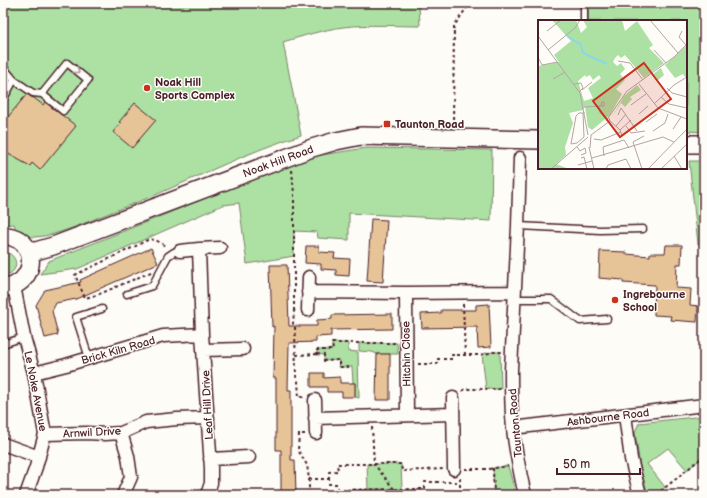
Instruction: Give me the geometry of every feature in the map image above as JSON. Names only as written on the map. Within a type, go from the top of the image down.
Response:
[{"type":"street","name":"Noak Hill Road","points":[[29,253],[53,246],[292,156],[336,141],[361,136],[538,140]]},
{"type":"street","points":[[687,144],[704,144]]},
{"type":"street","name":"Taunton Road","points":[[520,158],[511,389],[513,428],[525,495]]},
{"type":"street","points":[[3,236],[12,237],[20,241],[26,247],[31,259],[30,268],[26,277],[9,287]]},
{"type":"street","points":[[177,251],[220,248]]},
{"type":"street","name":"Leaf Hill Drive","points":[[199,249],[202,334],[211,483],[207,495]]},
{"type":"street","points":[[308,310],[309,277]]},
{"type":"street","name":"Le Noke Avenue","points":[[9,287],[34,373],[45,434],[26,495]]},
{"type":"street","points":[[308,292],[406,294],[463,292],[514,296]]},
{"type":"street","name":"Hitchin Close","points":[[406,294],[407,415]]},
{"type":"street","name":"Brick Kiln Road","points":[[34,373],[163,336],[202,334]]},
{"type":"street","points":[[203,350],[243,349]]},
{"type":"street","points":[[452,398],[457,469]]},
{"type":"street","points":[[315,400],[316,433]]},
{"type":"street","name":"Ashbourne Road","points":[[513,428],[704,405]]},
{"type":"street","points":[[316,418],[453,414]]},
{"type":"street","points":[[625,415],[631,459],[640,495]]},
{"type":"street","name":"Arnwil Drive","points":[[45,434],[121,433],[146,422],[208,418]]},
{"type":"street","points":[[121,433],[128,456],[131,477],[123,495]]},
{"type":"street","points":[[3,444],[39,457]]},
{"type":"street","points":[[210,459],[249,457]]},
{"type":"lane","points":[[584,3],[584,20]]},
{"type":"lane","points":[[3,67],[14,80],[33,93],[42,94],[63,111],[88,80],[67,63],[42,94]]},
{"type":"lane","points":[[3,100],[14,80]]},
{"type":"lane","points":[[518,226],[600,230],[643,229]]},
{"type":"lane","points":[[127,294],[152,286],[168,256],[177,251]]},
{"type":"lane","points":[[514,296],[551,299],[580,321],[607,320]]},
{"type":"lane","points":[[89,358],[76,317],[102,309]]},
{"type":"lane","points":[[3,344],[24,337]]},
{"type":"path","points":[[453,138],[454,26],[470,3]]},
{"type":"path","points":[[292,156],[294,208],[293,324],[295,327],[296,376],[298,381],[298,397],[315,397],[315,400]]},
{"type":"path","points":[[163,266],[97,295],[85,298],[75,275],[138,245],[145,240],[154,239],[177,251]]},
{"type":"path","points":[[463,292],[465,355]]},
{"type":"path","points":[[294,310],[308,310]]},
{"type":"path","points":[[317,354],[317,350],[333,350],[332,343],[406,343]]},
{"type":"path","points":[[406,364],[437,364],[437,359],[452,359],[452,355],[480,355],[497,352],[512,352]]},
{"type":"path","points":[[296,355],[324,354],[324,361],[339,360],[339,367],[352,367]]},
{"type":"path","points":[[452,398],[465,389],[511,389]]},
{"type":"path","points":[[372,416],[374,464],[394,489],[394,495]]},
{"type":"path","points":[[309,495],[307,465],[298,450],[299,434],[316,433]]},
{"type":"path","points":[[656,495],[704,456]]},
{"type":"path","points":[[460,482],[425,482],[425,489],[338,490],[337,484],[329,484],[329,472],[338,471],[338,464],[401,464],[402,471],[494,468],[519,465]]},
{"type":"path","points":[[494,468],[494,495]]},
{"type":"path","points":[[309,479],[329,478]]},
{"type":"green space","name":"Noak Hill Sports Complex","points":[[3,3],[419,3],[420,26],[371,25],[343,27],[320,31],[283,42],[301,135],[245,156],[153,196],[72,228],[44,236],[31,237],[19,233],[14,224],[3,225]]},
{"type":"green space","points":[[588,3],[704,3],[704,132],[687,131],[687,20],[588,20]]},
{"type":"green space","points":[[366,148],[492,150],[491,221],[349,213],[349,240],[318,238],[317,232],[294,231],[294,256],[247,264],[239,203],[223,205],[77,269],[40,274],[49,261],[308,157]]},
{"type":"green space","points":[[689,161],[704,161],[704,245],[698,244]]},
{"type":"green space","points":[[3,252],[9,253],[13,256],[16,264],[13,272],[3,275]]},
{"type":"green space","points":[[332,343],[348,343],[348,351],[358,352],[359,398],[355,397],[355,383],[353,383],[352,367],[339,367],[339,360],[324,361],[324,355],[317,354],[317,350],[332,350]]},
{"type":"green space","points":[[359,343],[397,343],[398,354],[377,354],[359,351]]},
{"type":"green space","points":[[500,352],[501,389],[486,389],[482,354]]},
{"type":"green space","points":[[704,416],[704,456],[687,470],[668,448],[647,464],[665,487],[656,495],[648,495],[640,466],[635,432],[639,423]]},
{"type":"green space","points":[[367,464],[401,464],[402,489],[368,489]]},
{"type":"green space","points":[[508,466],[516,495],[494,495],[493,468]]},
{"type":"building","points":[[27,94],[43,105],[45,102],[76,126],[40,170],[32,163],[30,166],[3,151],[3,123]]},
{"type":"building","points":[[135,103],[156,120],[132,148],[113,132],[121,123],[119,122]]},
{"type":"building","points":[[371,219],[387,220],[383,282],[367,281]]},
{"type":"building","points":[[666,245],[682,245],[681,264],[677,264],[676,288],[691,289],[690,305],[698,306],[697,322],[670,320],[671,316],[654,315],[655,285],[623,283],[623,280],[599,278],[600,251],[626,252],[626,254],[650,256],[650,253],[665,253]]},
{"type":"building","points":[[306,246],[319,246],[319,252],[335,253],[334,258],[350,259],[349,276],[336,275],[336,270],[321,269],[321,264],[305,263]]},
{"type":"building","points":[[151,248],[158,263],[76,299],[56,303],[52,311],[58,335],[45,338],[36,305],[45,290],[81,282],[80,280]]},
{"type":"building","points":[[270,265],[287,265],[289,326],[317,326],[317,320],[332,319],[332,315],[392,314],[392,329],[331,330],[331,336],[316,337],[316,342],[289,343],[288,390],[291,390],[291,460],[295,460],[296,495],[281,495],[281,450],[276,450],[276,378],[273,378],[274,326],[272,327]]},
{"type":"building","points":[[489,304],[491,347],[478,348],[477,327],[422,328],[421,314],[441,313],[441,310],[476,310],[476,305]]},
{"type":"building","points":[[377,354],[390,354],[390,400],[376,400]]},
{"type":"building","points":[[311,373],[324,373],[324,378],[340,377],[340,383],[355,383],[355,397],[342,397],[342,392],[327,392],[327,387],[311,387]]},
{"type":"place","name":"Noak Hill Sports Complex","points":[[147,88]]},
{"type":"place","name":"Taunton Road","points":[[387,124]]},
{"type":"place","name":"Ingrebourne School","points":[[615,300]]}]
